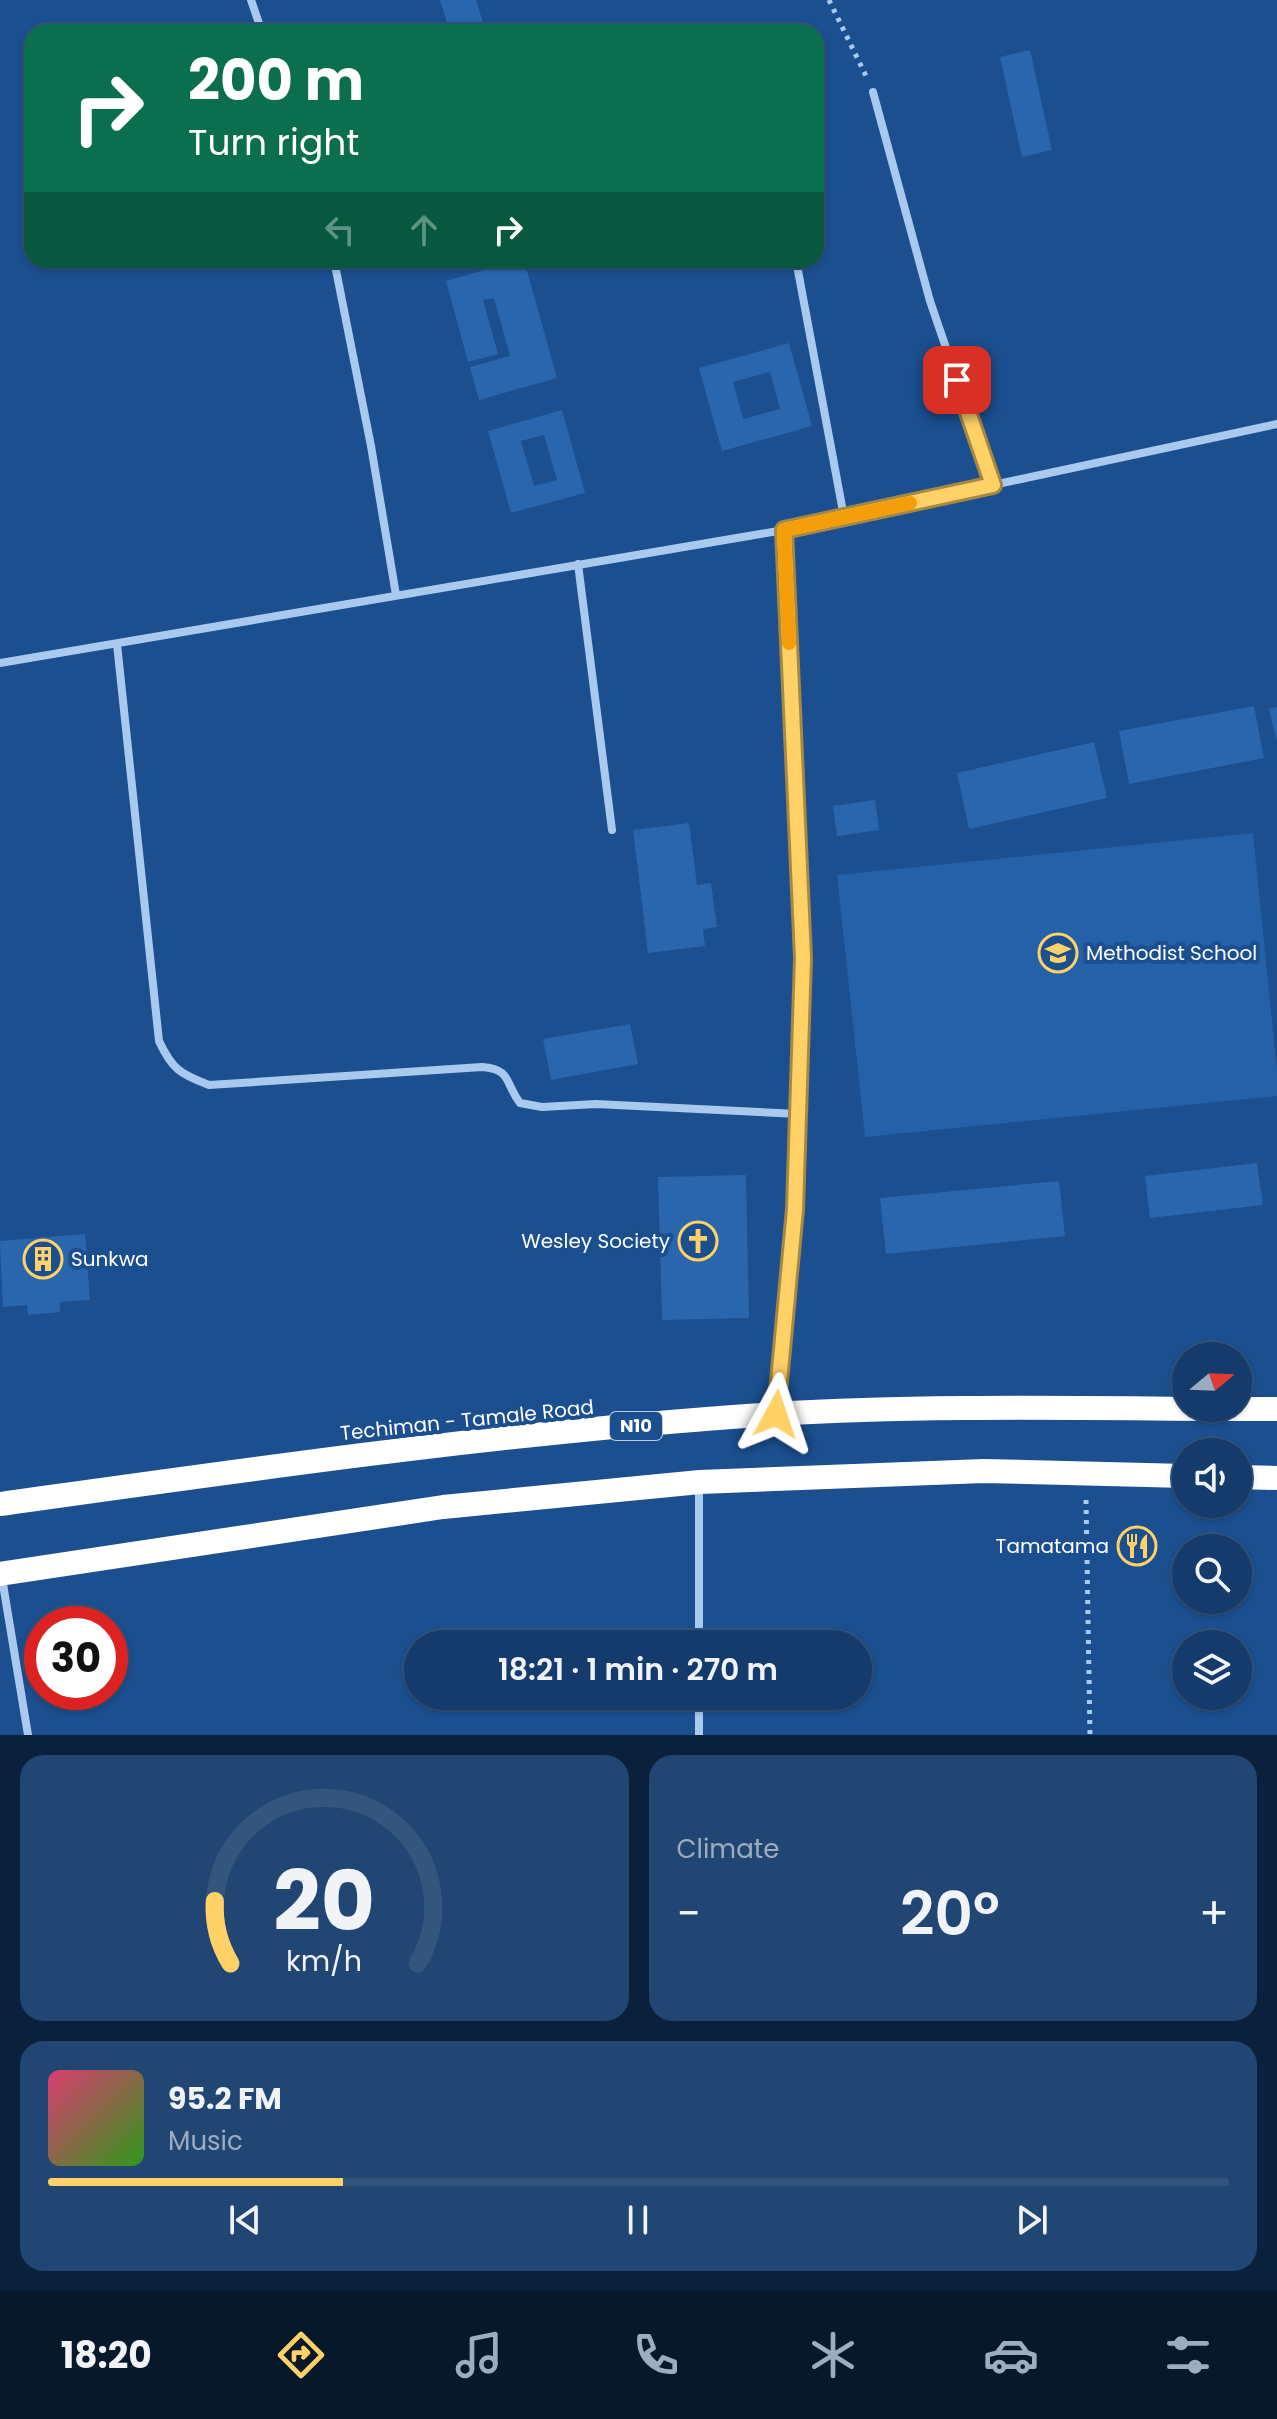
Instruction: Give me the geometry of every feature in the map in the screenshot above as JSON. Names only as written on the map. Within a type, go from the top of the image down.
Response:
[{"type":"highway","name":"Techiman - Tamale Road","points":[[0,1504],[424,1445],[776,1414],[979,1408],[1277,1409]]},
{"type":"highway","points":[[1,1574],[443,1507],[700,1482],[984,1471],[1172,1476]]},
{"type":"highway","points":[[1252,1477],[1277,1478]]},
{"type":"street","points":[[251,0],[259,24]]},
{"type":"street","points":[[873,92],[930,301],[993,485]]},
{"type":"street","points":[[336,268],[371,446],[396,595]]},
{"type":"street","points":[[797,268],[844,517]]},
{"type":"street","points":[[0,663],[784,530],[1277,424]]},
{"type":"street","points":[[776,1414],[795,1209],[803,958],[784,530]]},
{"type":"street","points":[[578,564],[612,830]]},
{"type":"street","points":[[117,644],[159,1041],[170,1064],[185,1076],[209,1085],[482,1067],[496,1068],[505,1073],[512,1093],[520,1103],[542,1107],[596,1104],[798,1114]]},
{"type":"street","points":[[699,1630],[700,1482]]},
{"type":"street","points":[[1,1574],[28,1735]]},
{"type":"street","points":[[699,1710],[699,1735]]},
{"type":"path","points":[[829,0],[873,92]]},
{"type":"path","points":[[1086,1475],[1090,1735]]},
{"type":"shaded area","points":[[1253,833],[1277,1096],[865,1137],[837,875]]},
{"type":"building","points":[[440,0],[476,0],[484,24],[448,24]]},
{"type":"building","points":[[1030,50],[1052,150],[1022,157],[1000,57]]},
{"type":"building","points":[[491,268],[526,268],[557,378],[479,400],[470,367],[510,356],[494,298],[483,300],[498,354],[468,362],[446,281]]},
{"type":"building","points":[[789,343],[812,426],[722,451],[699,368]],"holes":[[[770,372],[780,409],[743,419],[733,382]]]},
{"type":"building","points":[[562,410],[585,493],[511,513],[488,431]],"holes":[[[544,435],[557,480],[534,486],[521,441]]]},
{"type":"building","points":[[1254,706],[1264,758],[1129,784],[1119,731]]},
{"type":"building","points":[[1277,707],[1277,738],[1276,739],[1269,709]]},
{"type":"building","points":[[1094,742],[1107,798],[969,829],[957,773]]},
{"type":"building","points":[[875,800],[879,830],[837,836],[833,806]]},
{"type":"building","points":[[689,823],[697,885],[711,883],[717,927],[703,929],[705,946],[648,953],[633,830]]},
{"type":"building","points":[[630,1024],[638,1064],[551,1080],[543,1039]]},
{"type":"building","points":[[1257,1163],[1263,1205],[1150,1218],[1145,1176]]},
{"type":"building","points":[[746,1175],[749,1318],[662,1320],[658,1177]]},
{"type":"building","points":[[1059,1181],[1065,1236],[886,1254],[880,1198]]},
{"type":"building","name":"Sunkwa","points":[[85,1234],[90,1300],[60,1302],[60,1312],[28,1315],[27,1305],[3,1307],[0,1241]]},
{"type":"slow traffic","points":[[789,643],[784,530],[910,503]]},
{"type":"place","name":"Methodist School","points":[[1058,953]]},
{"type":"place","name":"Wesley Society","points":[[698,1241]]},
{"type":"place","name":"Sunkwa","points":[[43,1259]]},
{"type":"place","name":"Tamatama","points":[[1137,1546]]},
{"type":"route","points":[[776,1414],[795,1209],[803,958],[784,530],[993,485],[957,380]]}]
